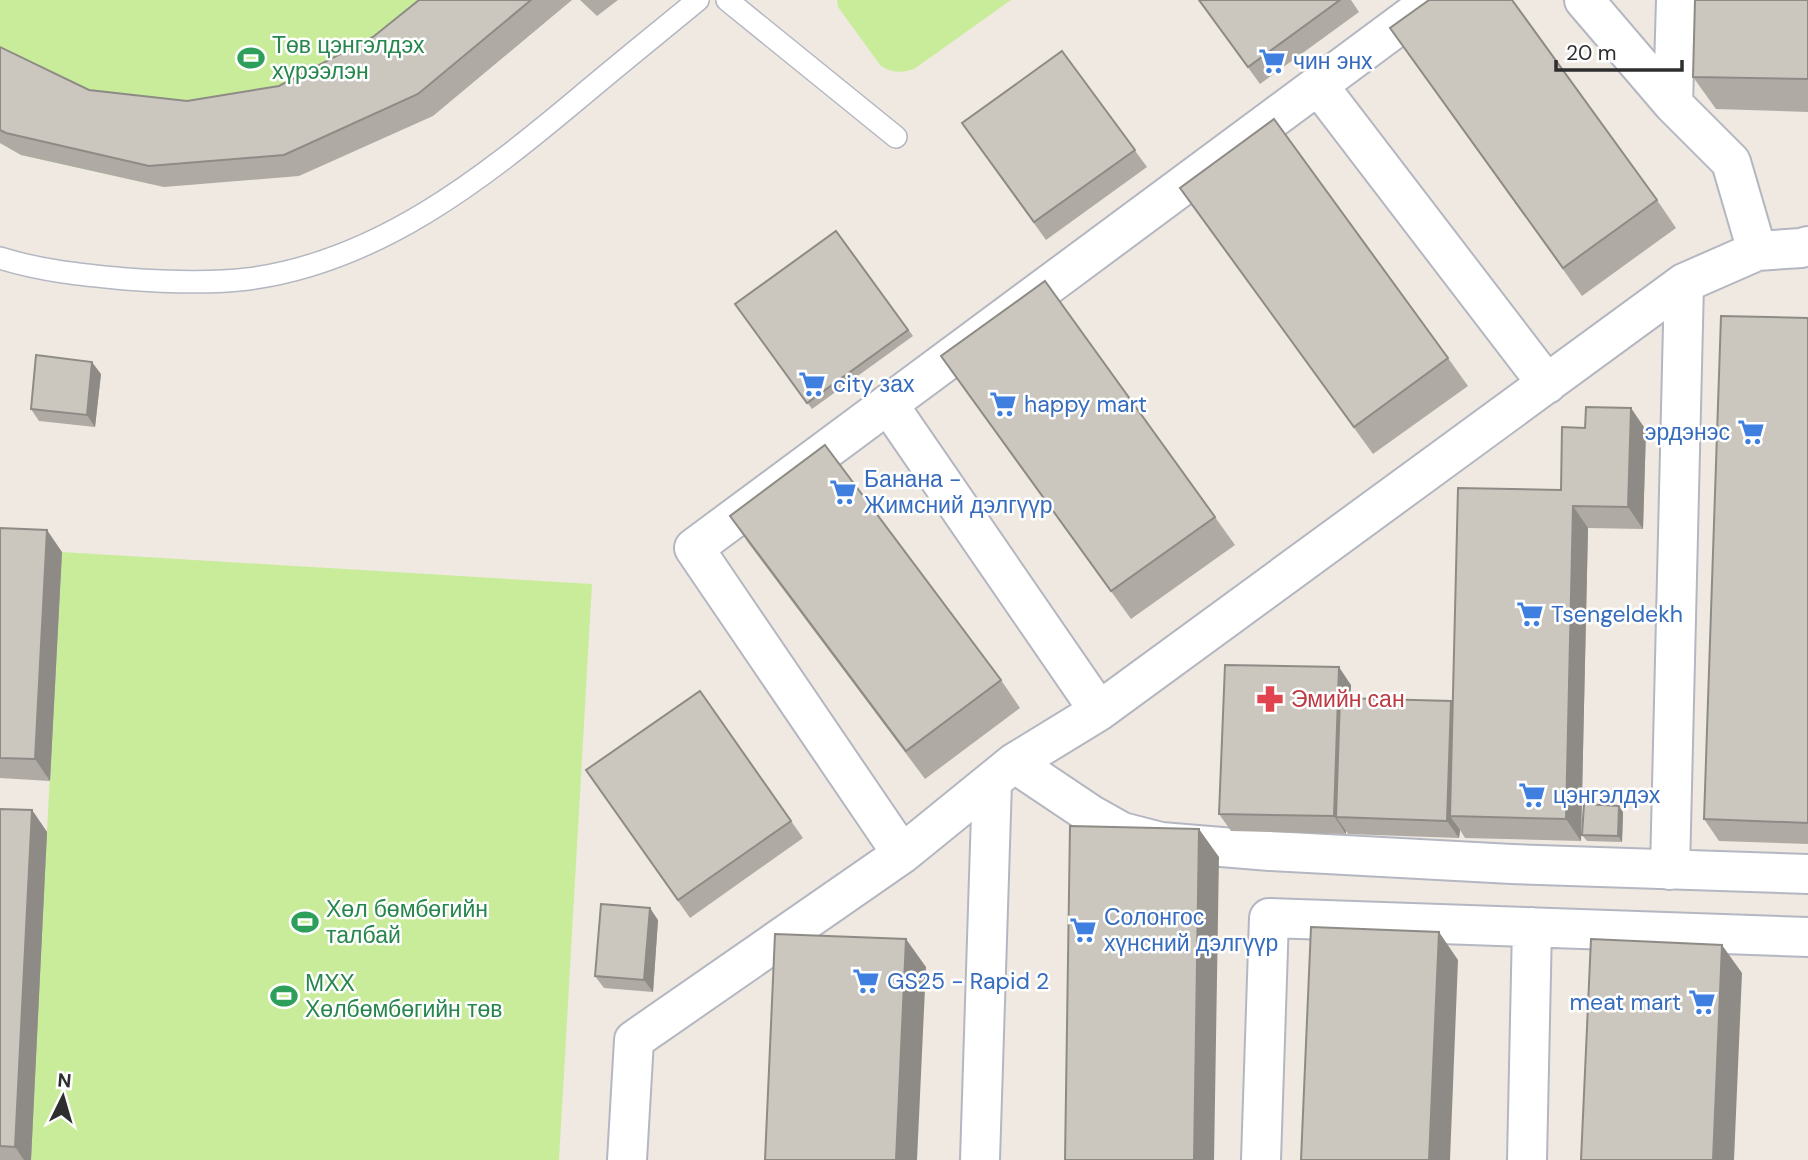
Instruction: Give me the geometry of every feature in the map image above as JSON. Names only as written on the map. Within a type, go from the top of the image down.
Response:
[{"type":"street","points":[[902,854],[694,548],[1433,0]]},
{"type":"street","points":[[1674,104],[1676,0]]},
{"type":"street","points":[[1601,9],[1674,104],[1731,162],[1757,251]]},
{"type":"street","points":[[1318,85],[1547,384]]},
{"type":"street","points":[[627,1160],[634,1040],[902,854],[1003,773],[1099,712],[1684,283],[1757,251],[1806,249]]},
{"type":"street","points":[[1670,870],[1684,283]]},
{"type":"street","points":[[888,404],[1099,712]]},
{"type":"street","points":[[1003,773],[1122,832],[1161,842],[1270,851],[1808,874]]},
{"type":"street","points":[[980,1160],[1003,773]]},
{"type":"street","points":[[1261,1160],[1269,918],[1808,937]]},
{"type":"street","points":[[1527,1160],[1532,927]]},
{"type":"lane","points":[[0,258],[45,270],[75,274],[152,281],[214,282],[276,273],[347,251],[397,230],[470,185],[698,0]]},
{"type":"lane","points":[[727,0],[896,137]]},
{"type":"green space","name":"Төв цэнгэлдэх хүрээлэн","points":[[0,0],[572,0],[164,187],[21,155],[0,143]]},
{"type":"green space","points":[[837,0],[1011,0],[914,69],[901,72],[888,70],[880,65],[838,7]]},
{"type":"green space","name":"Хөл бөмбөгийн талбай","points":[[62,552],[592,584],[559,1160],[0,1160],[0,829],[47,831]]},
{"type":"building","points":[[419,0],[531,0],[418,94],[284,155],[149,166],[0,130],[0,47],[89,90],[187,101],[279,86],[373,37]]},
{"type":"building","points":[[1199,0],[1340,0],[1248,67]]},
{"type":"building","points":[[1429,0],[1512,0],[1657,200],[1563,268],[1390,28]]},
{"type":"building","points":[[1695,0],[1808,0],[1808,79],[1693,77]]},
{"type":"building","points":[[1062,51],[1135,150],[1034,222],[962,123]]},
{"type":"building","points":[[1274,119],[1448,358],[1354,427],[1180,188]]},
{"type":"building","points":[[836,231],[908,330],[807,403],[735,304]]},
{"type":"building","points":[[1045,281],[1215,517],[1111,591],[941,356]]},
{"type":"building","points":[[1721,316],[1808,318],[1808,823],[1704,819]]},
{"type":"building","points":[[36,355],[92,362],[87,415],[31,409]]},
{"type":"building","points":[[1586,407],[1631,408],[1628,507],[1573,506],[1566,819],[1450,816],[1458,488],[1561,490],[1562,427],[1585,428]]},
{"type":"building","points":[[825,445],[1001,680],[906,751],[730,516]]},
{"type":"building","points":[[0,528],[47,530],[35,759],[0,758]]},
{"type":"building","points":[[1225,665],[1339,667],[1334,816],[1219,814]]},
{"type":"building","points":[[700,691],[791,821],[678,900],[586,770]]},
{"type":"building","points":[[1340,698],[1451,701],[1447,821],[1336,817]]},
{"type":"building","points":[[1584,804],[1619,806],[1618,836],[1582,835]]},
{"type":"building","points":[[0,809],[32,810],[15,1147],[0,1146]]},
{"type":"building","points":[[1070,826],[1199,829],[1194,1160],[1065,1160]]},
{"type":"building","points":[[601,904],[650,908],[644,980],[595,976]]},
{"type":"building","points":[[1311,927],[1439,932],[1429,1160],[1301,1160]]},
{"type":"building","points":[[775,934],[906,939],[896,1160],[765,1160]]},
{"type":"building","points":[[1591,939],[1722,945],[1713,1160],[1581,1160]]},
{"type":"place","name":"Төв цэнгэлдэх хүрээлэн","points":[[251,58]]},
{"type":"place","name":"чин энх","points":[[1272,61]]},
{"type":"place","name":"city зах","points":[[812,384]]},
{"type":"place","name":"happy mart","points":[[1003,404]]},
{"type":"place","name":"эрдэнэс","points":[[1751,432]]},
{"type":"place","name":"Банана - Жимсний дэлгүүр","points":[[843,492]]},
{"type":"place","name":"Tsengeldekh","points":[[1530,614]]},
{"type":"place","name":"Эмийн сан","points":[[1270,699]]},
{"type":"place","name":"цэнгэлдэх","points":[[1532,795]]},
{"type":"place","name":"Хөл бөмбөгийн талбай","points":[[305,922]]},
{"type":"place","name":"Солонгос хүнсний дэлгүүр","points":[[1083,930]]},
{"type":"place","name":"GS25 - Rapid 2","points":[[866,981]]},
{"type":"place","name":"МХХ Хөлбөмбөгийн төв","points":[[284,996]]},
{"type":"place","name":"meat mart","points":[[1702,1002]]}]
